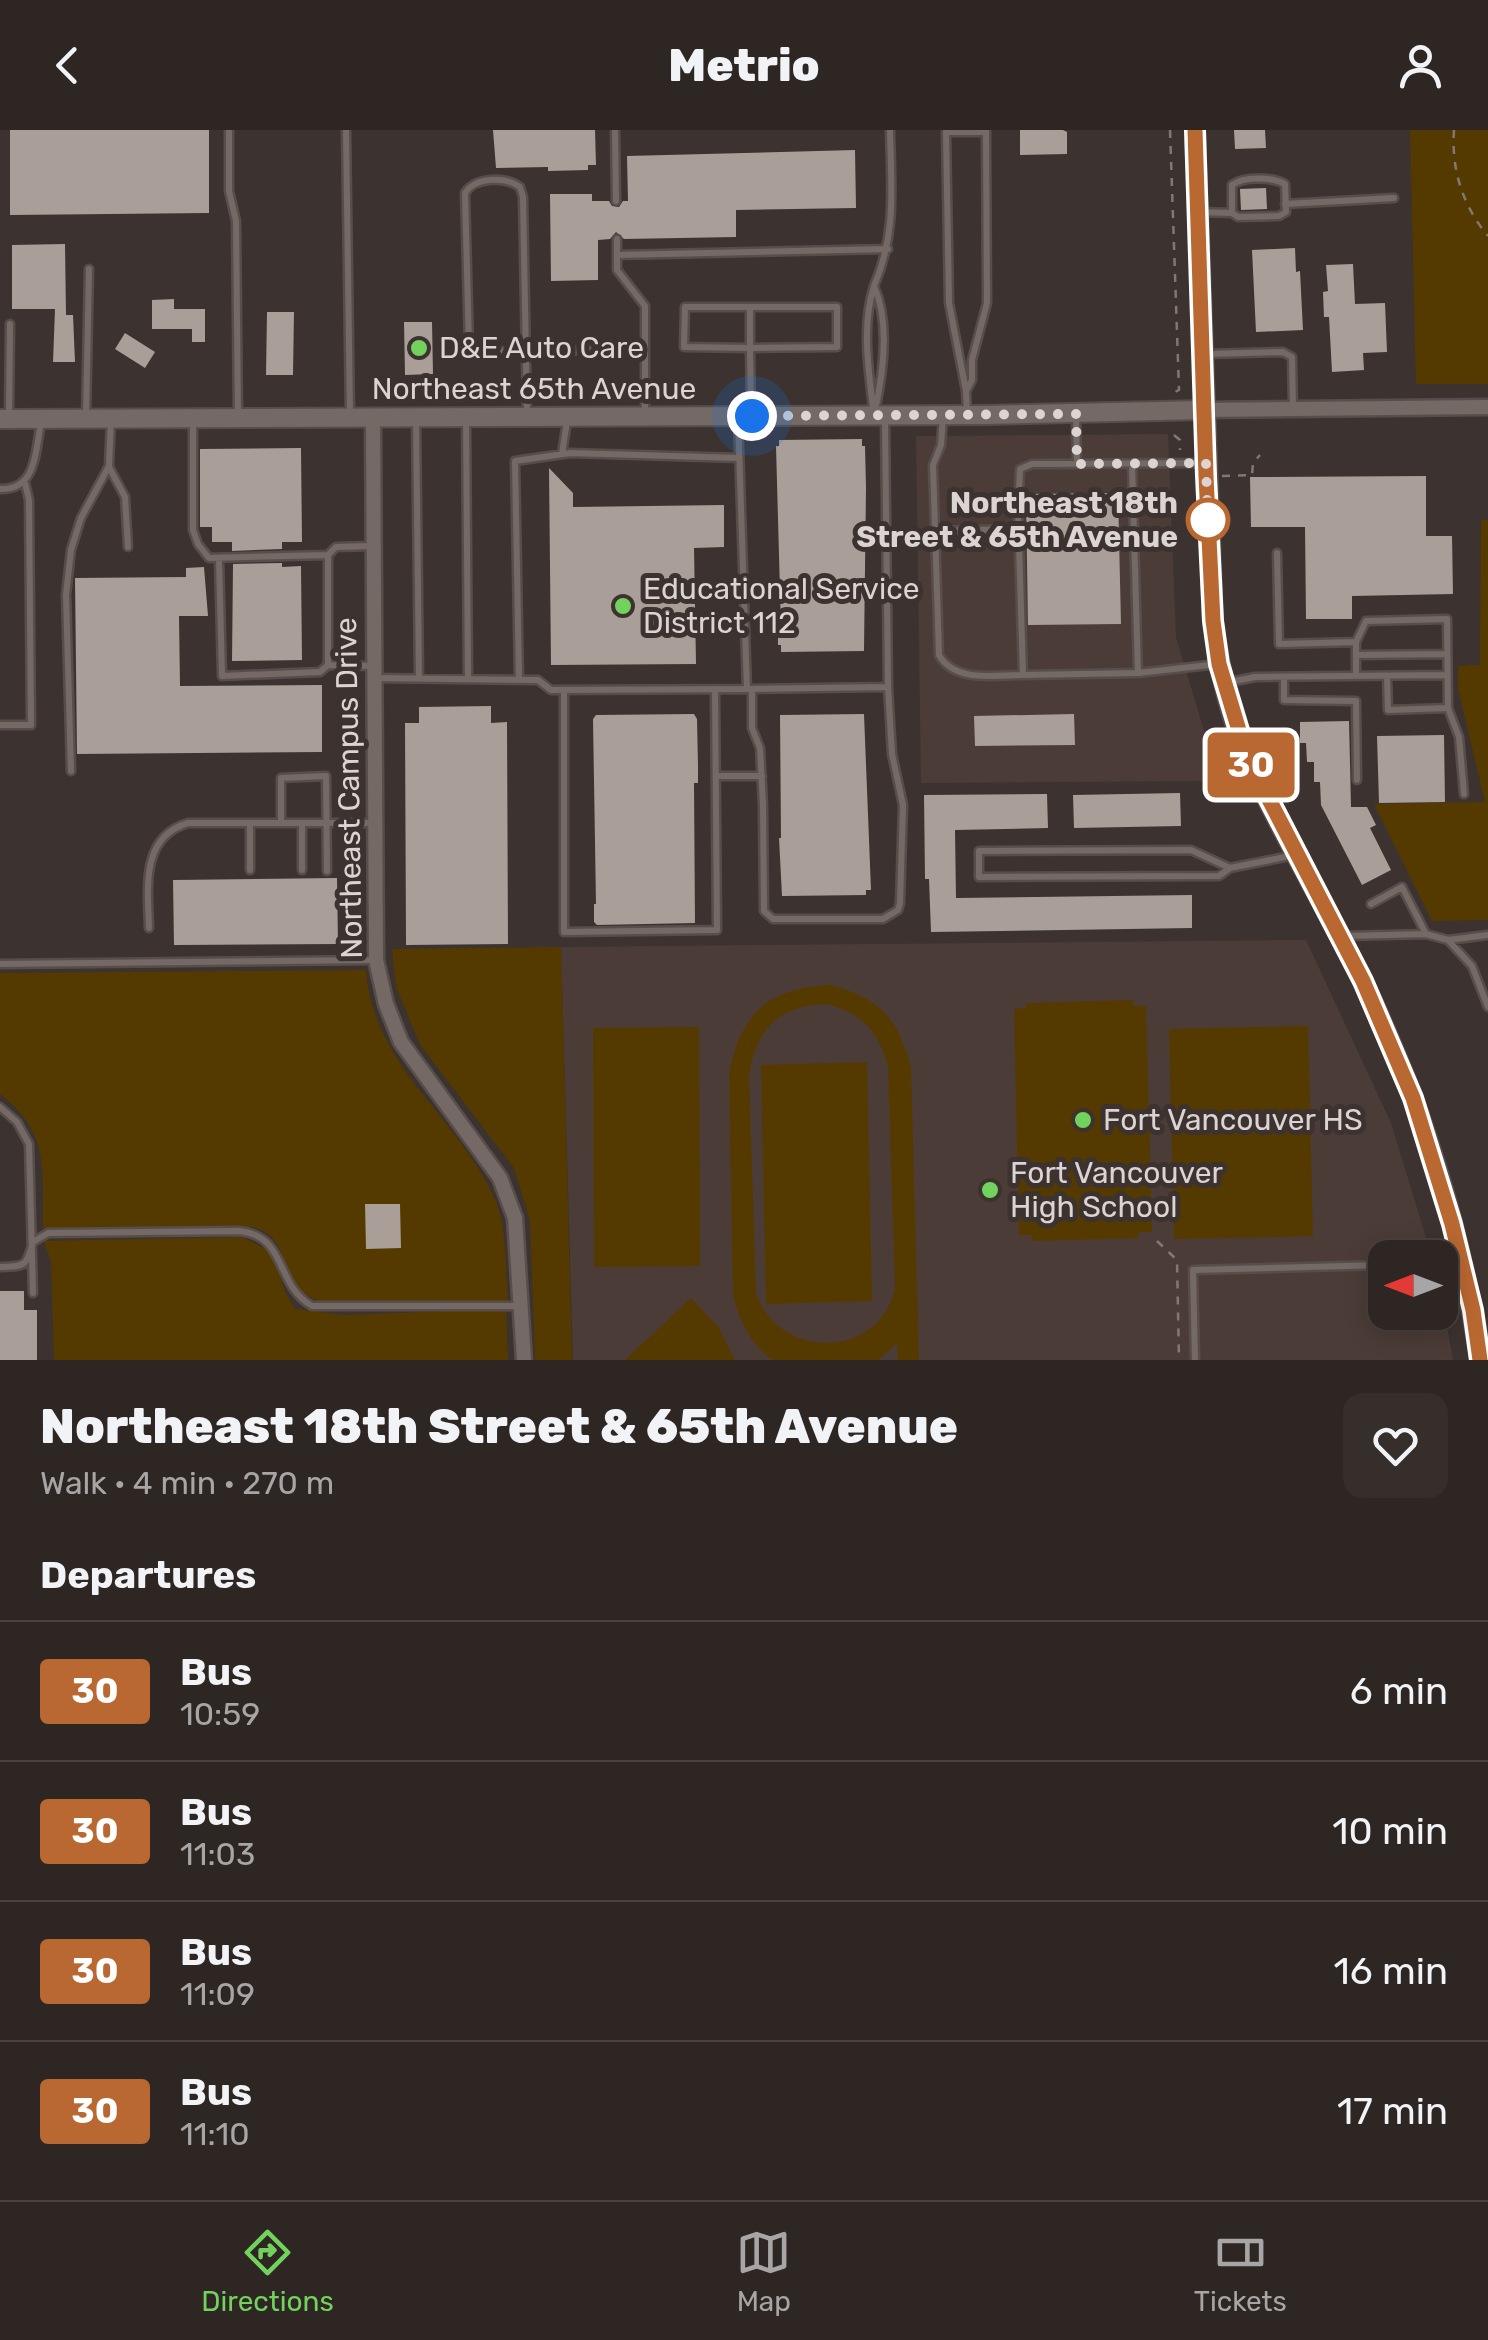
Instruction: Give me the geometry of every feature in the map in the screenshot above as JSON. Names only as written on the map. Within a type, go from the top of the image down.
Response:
[{"type":"street","points":[[1195,130],[1203,410],[1213,621],[1219,664],[1247,757],[1363,981],[1413,1098],[1462,1263],[1482,1351]]},
{"type":"street","name":"Northeast 65th Avenue","points":[[5,419],[880,416],[1488,407]]},
{"type":"street","name":"Northeast Campus Drive","points":[[373,416],[376,960],[386,1004],[401,1042],[500,1178],[514,1218],[524,1360]]},
{"type":"lane","points":[[229,130],[229,191],[236,221],[238,418]]},
{"type":"lane","points":[[346,130],[350,416]]},
{"type":"lane","points":[[615,130],[616,201]]},
{"type":"lane","points":[[880,416],[869,377],[868,304],[892,231],[890,130]]},
{"type":"lane","points":[[966,390],[972,380],[972,360],[987,303],[986,132],[946,132],[948,303],[966,390],[967,415]]},
{"type":"lane","points":[[1197,212],[1232,212],[1238,218],[1279,216],[1286,212],[1285,184],[1277,180],[1238,180],[1232,184],[1232,212]]},
{"type":"lane","points":[[527,416],[526,351],[520,187],[512,182],[475,182],[465,194],[469,347],[475,352],[526,351],[616,350]]},
{"type":"lane","points":[[1285,204],[1394,198]]},
{"type":"lane","points":[[617,239],[618,270],[645,306],[645,416]]},
{"type":"lane","points":[[617,254],[888,248]]},
{"type":"lane","points":[[86,418],[89,269]]},
{"type":"lane","points":[[750,306],[750,348],[739,458],[749,689],[762,776],[764,911],[780,919],[883,918],[900,903],[903,805],[892,754],[888,687],[880,416],[882,302],[874,286]]},
{"type":"lane","points":[[685,306],[837,306],[838,347],[750,348],[684,347],[685,306]]},
{"type":"lane","points":[[5,419],[10,324]]},
{"type":"lane","points":[[1201,354],[1283,352],[1292,357],[1294,409]]},
{"type":"lane","points":[[1076,414],[1077,464]]},
{"type":"lane","points":[[943,415],[941,445],[934,466],[934,531],[938,636],[945,664],[968,675],[1138,673],[1219,664]]},
{"type":"lane","points":[[416,416],[419,678]]},
{"type":"lane","points":[[466,416],[468,679]]},
{"type":"lane","points":[[562,454],[568,416]]},
{"type":"lane","points":[[71,772],[66,596],[70,550],[81,518],[109,466],[112,418]]},
{"type":"lane","points":[[192,418],[193,530],[209,558],[328,554],[336,547],[374,546]]},
{"type":"lane","points":[[0,490],[12,490],[24,483],[31,471],[42,419]]},
{"type":"lane","points":[[519,680],[515,460],[562,454],[739,458]]},
{"type":"lane","points":[[1023,675],[1018,476],[1024,466],[1181,463],[1206,470]]},
{"type":"lane","points":[[1132,464],[1138,673]]},
{"type":"lane","points":[[109,466],[125,497],[128,547]]},
{"type":"lane","points":[[0,724],[30,725],[29,500],[24,483]]},
{"type":"lane","points":[[934,531],[1018,528]]},
{"type":"lane","points":[[1277,553],[1279,644],[1356,642]]},
{"type":"lane","points":[[218,559],[222,676],[320,672],[328,664],[328,554]]},
{"type":"lane","points":[[1356,676],[1356,642],[1366,621],[1446,619],[1448,708],[1458,737],[1464,794]]},
{"type":"lane","points":[[1356,655],[1447,654]]},
{"type":"lane","points":[[328,664],[419,678],[538,680],[551,690],[888,687]]},
{"type":"lane","points":[[1224,683],[1284,677],[1448,675]]},
{"type":"lane","points":[[1387,676],[1388,710],[1448,708]]},
{"type":"lane","points":[[1284,677],[1284,700],[1356,701],[1357,780]]},
{"type":"lane","points":[[564,690],[564,932],[717,930],[715,690]]},
{"type":"lane","points":[[281,823],[281,778],[326,776],[327,871]]},
{"type":"lane","points":[[716,776],[762,776]]},
{"type":"lane","points":[[250,823],[250,870]]},
{"type":"lane","points":[[302,823],[302,870]]},
{"type":"lane","points":[[150,928],[147,868],[162,839],[176,826],[375,823]]},
{"type":"lane","points":[[1230,868],[1191,850],[979,851],[979,877],[1220,876],[1230,868],[1296,855]]},
{"type":"lane","points":[[1371,904],[1402,887],[1426,934]]},
{"type":"lane","points":[[1339,936],[1426,934],[1448,940],[1488,935]]},
{"type":"lane","points":[[1448,940],[1472,966],[1488,1008]]},
{"type":"lane","points":[[0,964],[376,960]]},
{"type":"lane","points":[[0,1106],[17,1122],[29,1144],[34,1293]]},
{"type":"lane","points":[[0,1267],[28,1262],[33,1242],[48,1233],[252,1232],[272,1246],[291,1289],[312,1306],[522,1306]]},
{"type":"lane","points":[[1458,1263],[1462,1263]]},
{"type":"lane","points":[[1195,1360],[1193,1270],[1368,1265]]},
{"type":"path","points":[[1170,130],[1178,390],[1173,394]]},
{"type":"path","points":[[1454,130],[1454,158],[1461,191],[1468,210],[1488,236]]},
{"type":"path","points":[[1174,434],[1180,440],[1181,463]]},
{"type":"path","points":[[1206,470],[1252,476],[1252,463],[1260,455]]},
{"type":"path","points":[[1157,1241],[1176,1260],[1179,1360]]},
{"type":"shaded area","points":[[1410,130],[1488,130],[1488,384],[1416,384]]},
{"type":"shaded area","points":[[1168,434],[1176,637],[1219,781],[921,783],[916,436]]},
{"type":"shaded area","points":[[1481,520],[1488,520],[1488,920],[1432,921],[1374,804],[1485,802],[1458,688],[1458,666],[1480,665]]},
{"type":"shaded area","name":"Fort Vancouver High School","points":[[1306,940],[1391,1123],[1427,1240],[1368,1240],[1368,1330],[1448,1330],[1453,1360],[573,1360],[561,947]]},
{"type":"shaded area","points":[[561,947],[572,1360],[535,1360],[530,1221],[514,1168],[421,1046],[396,987],[392,949]]},
{"type":"shaded area","points":[[366,970],[383,1034],[399,1062],[477,1166],[493,1195],[504,1233],[508,1301],[329,1304],[298,1288],[276,1243],[253,1227],[43,1228],[42,1170],[36,1138],[28,1123],[0,1094],[0,973]]},
{"type":"shaded area","points":[[831,985],[874,1004],[893,1023],[906,1050],[911,1067],[919,1360],[898,1360],[897,1343],[878,1360],[772,1360],[751,1339],[733,1295],[729,1075],[734,1053],[749,1020],[760,1008],[774,998]],"holes":[[[827,1004],[850,1013],[867,1026],[880,1043],[888,1067],[895,1289],[885,1312],[869,1329],[850,1339],[828,1343],[806,1340],[785,1331],[768,1316],[756,1294],[749,1075],[758,1044],[773,1022],[796,1009]]]},
{"type":"shaded area","name":"Fort Vancouver HS","points":[[1133,1000],[1133,1006],[1146,1006],[1152,1232],[1139,1232],[1138,1238],[1032,1241],[1031,1235],[1019,1235],[1014,1009],[1026,1008],[1026,1003]]},
{"type":"shaded area","name":"Fort Vancouver HS","points":[[1308,1026],[1313,1236],[1174,1239],[1169,1029]]},
{"type":"shaded area","points":[[699,1027],[700,1266],[594,1267],[593,1028]]},
{"type":"shaded area","points":[[867,1062],[872,1301],[766,1304],[761,1065]]},
{"type":"shaded area","points":[[242,1237],[272,1252],[295,1309],[345,1315],[506,1309],[508,1360],[54,1360],[51,1262],[44,1241]]},
{"type":"shaded area","points":[[691,1298],[719,1328],[735,1360],[625,1360]]},
{"type":"building","points":[[10,130],[209,130],[209,213],[10,215]]},
{"type":"building","points":[[493,130],[595,130],[596,165],[588,165],[588,170],[496,168]]},
{"type":"building","points":[[1020,130],[1067,132],[1067,154],[1020,155]]},
{"type":"building","points":[[1234,130],[1265,130],[1266,148],[1235,149]]},
{"type":"building","points":[[855,150],[856,208],[736,210],[736,237],[624,239],[616,232],[610,239],[598,240],[598,280],[551,281],[550,194],[592,194],[592,201],[609,201],[619,207],[628,201],[627,156]]},
{"type":"building","points":[[1266,188],[1267,209],[1241,210],[1240,189]]},
{"type":"building","points":[[65,244],[66,315],[73,315],[75,362],[53,362],[55,309],[12,309],[12,245]]},
{"type":"building","points":[[1295,248],[1303,330],[1256,332],[1252,250]]},
{"type":"building","points":[[1353,264],[1355,304],[1385,303],[1387,352],[1363,353],[1364,370],[1332,372],[1329,317],[1324,317],[1326,265]]},
{"type":"building","points":[[174,299],[174,309],[205,309],[205,342],[192,342],[192,329],[152,329],[152,300]]},
{"type":"building","points":[[267,312],[294,312],[293,375],[266,375]]},
{"type":"building","name":"D&E Auto Care","points":[[404,322],[432,322],[433,374],[405,375]]},
{"type":"building","points":[[125,333],[155,352],[145,368],[115,349]]},
{"type":"building","points":[[862,439],[866,488],[864,651],[781,652],[776,446],[779,440]]},
{"type":"building","points":[[301,448],[302,542],[282,542],[282,549],[232,551],[232,542],[212,542],[212,527],[200,527],[200,449]]},
{"type":"building","name":"Educational Service District 112","points":[[549,468],[573,493],[573,507],[724,505],[724,547],[694,548],[696,664],[551,665]]},
{"type":"building","points":[[1426,476],[1426,536],[1452,536],[1453,594],[1352,596],[1352,619],[1306,619],[1305,527],[1251,527],[1250,477]]},
{"type":"building","points":[[1118,493],[1121,624],[1028,625],[1026,494]]},
{"type":"building","points":[[282,563],[282,567],[301,566],[302,660],[232,661],[233,564]]},
{"type":"building","points":[[204,567],[208,616],[179,616],[180,686],[322,685],[322,752],[77,754],[75,578],[186,577],[186,568]]},
{"type":"building","points":[[491,706],[491,723],[507,722],[508,944],[406,945],[405,723],[419,723],[419,707]]},
{"type":"building","points":[[694,714],[698,765],[698,783],[694,783],[695,923],[597,925],[593,719],[596,715]]},
{"type":"building","points":[[864,714],[871,890],[866,890],[866,895],[782,896],[780,715]]},
{"type":"building","points":[[1074,714],[1075,745],[975,746],[974,716]]},
{"type":"building","points":[[1349,721],[1351,807],[1367,807],[1376,825],[1370,828],[1391,870],[1362,885],[1321,805],[1320,782],[1314,782],[1314,762],[1307,762],[1306,743],[1300,743],[1300,722]]},
{"type":"building","points":[[1444,735],[1445,802],[1379,803],[1377,736]]},
{"type":"building","points":[[1180,793],[1181,826],[1074,828],[1073,795]]},
{"type":"building","points":[[1047,794],[1048,828],[955,830],[956,898],[1192,895],[1192,928],[931,932],[929,879],[925,879],[924,795]]},
{"type":"building","points":[[337,878],[338,944],[174,945],[173,880]]},
{"type":"building","points":[[365,1204],[400,1204],[401,1248],[366,1249]]},
{"type":"building","points":[[0,1291],[24,1291],[24,1310],[37,1310],[37,1360],[0,1360]]},
{"type":"bus line","name":"30","points":[[1195,130],[1203,410],[1213,621],[1219,664],[1247,757],[1363,981],[1413,1098],[1452,1224],[1473,1310],[1480,1360]]},
{"type":"place","name":"D&E Auto Care","points":[[419,348]]},
{"type":"place","name":"Northeast 18th Street & 65th Avenue","points":[[1208,520]]},
{"type":"place","name":"Educational Service District 112","points":[[623,606]]},
{"type":"place","name":"Fort Vancouver HS","points":[[1083,1120]]},
{"type":"place","name":"Fort Vancouver High School","points":[[990,1190]]},
{"type":"route","points":[[752,416],[1076,414],[1077,464],[1206,463],[1208,530],[1208,520]]}]
